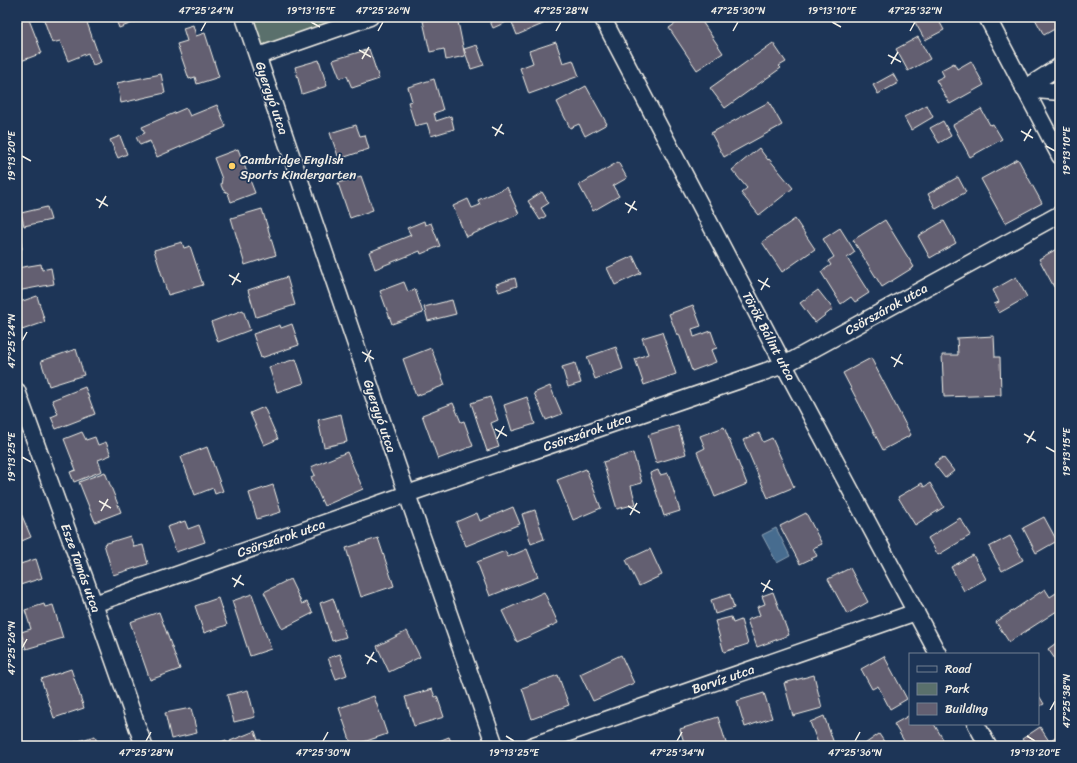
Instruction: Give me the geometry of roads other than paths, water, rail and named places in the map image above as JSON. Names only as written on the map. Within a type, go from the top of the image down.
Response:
[{"type":"street","name":"Gyergyó utca","points":[[244,17],[495,746]]},
{"type":"street","points":[[258,56],[370,17]]},
{"type":"street","name":"Török Bálint utca","points":[[602,17],[784,365],[937,653]]},
{"type":"street","points":[[987,17],[1060,156]]},
{"type":"street","points":[[1024,89],[1060,66]]},
{"type":"street","points":[[1024,89],[1060,92]]},
{"type":"street","name":"Csörszárok utca","points":[[94,604],[407,494],[784,365],[1060,214]]},
{"type":"street","name":"Esze Tamás utca","points":[[17,391],[144,746]]},
{"type":"street","name":"Borvíz utca","points":[[530,746],[916,612]]},
{"type":"street","points":[[977,725],[988,746]]},
{"type":"lane","points":[[1060,678],[1060,688]]},
{"type":"water","points":[[776,528],[790,556],[777,563],[762,535]]},
{"type":"place","name":"Cambridge English Sports Kindergarten","points":[[232,166]]}]
